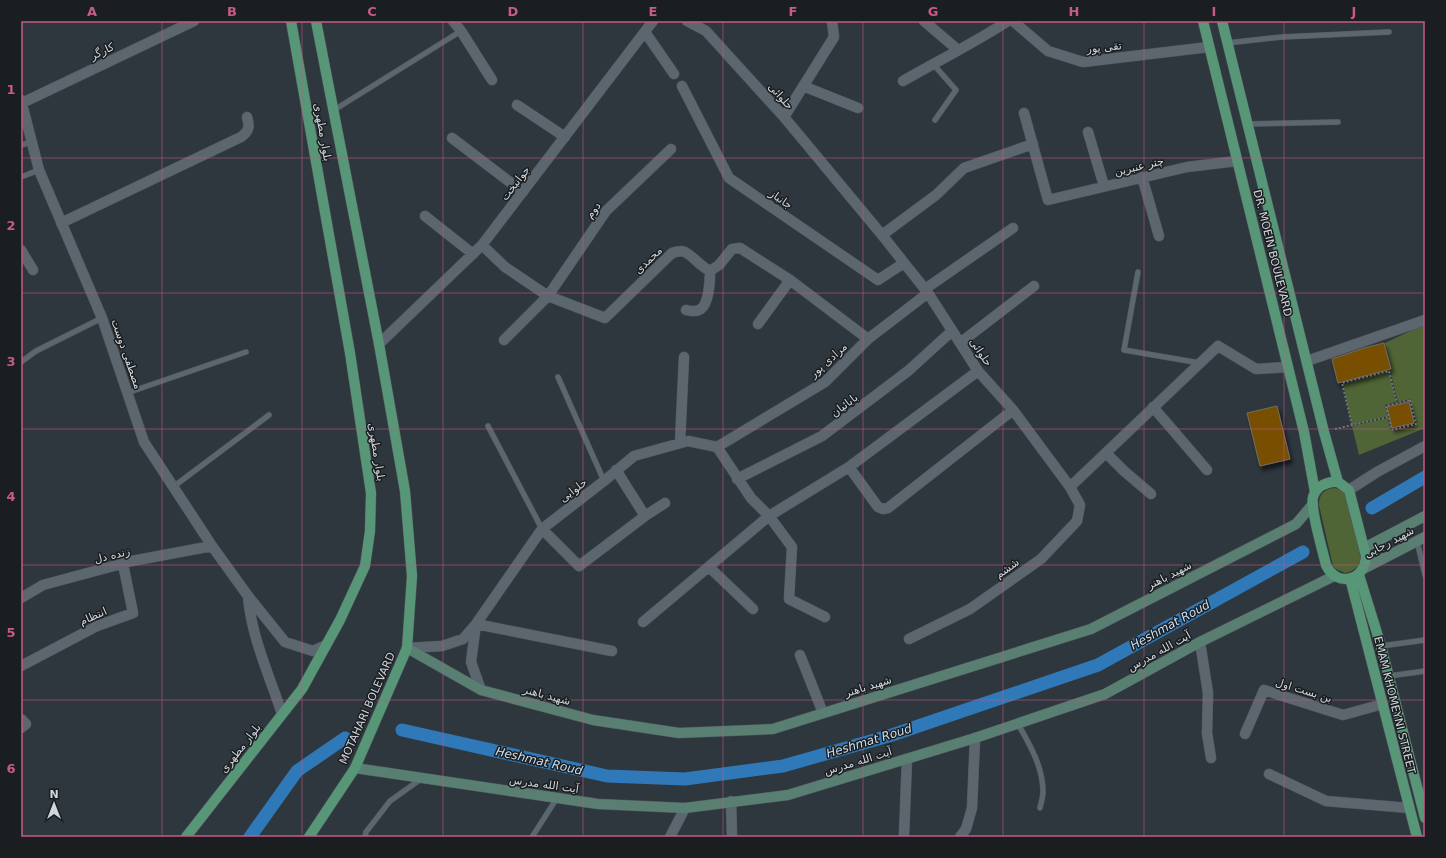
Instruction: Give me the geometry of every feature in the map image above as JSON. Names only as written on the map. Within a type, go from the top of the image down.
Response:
[{"type":"main road","name":"بلوار مطهری","points":[[186,837],[302,689],[340,620],[365,566],[370,531],[371,493],[350,353],[291,21]]},
{"type":"main road","name":"بلوار مطهری","points":[[316,21],[379,344],[405,491],[412,576],[407,648]]},
{"type":"main road","name":"DR. MOEIN BOULEVARD","points":[[1203,21],[1304,432],[1315,492]]},
{"type":"main road","name":"DR. MOEIN BOULEVARD","points":[[1222,21],[1324,432],[1338,482]]},
{"type":"main road","points":[[1338,482],[1349,490],[1364,548],[1366,563],[1358,574],[1347,580],[1334,576],[1326,565],[1312,504],[1315,492],[1325,483],[1338,482]]},
{"type":"main road","name":"شهید باهنر","points":[[407,648],[481,690],[593,720],[679,733],[773,729],[1090,629],[1296,524],[1312,504]]},
{"type":"main road","name":"شهید رجایی","points":[[1364,548],[1425,516]]},
{"type":"main road","name":"شهید رجایی","points":[[1358,574],[1421,539]]},
{"type":"main road","name":"EMAM KHOMEYNI STREET","points":[[1358,574],[1381,646],[1424,806],[1425,818]]},
{"type":"main road","name":"EMAM KHOMEYNI STREET","points":[[1358,574],[1383,704],[1417,837]]},
{"type":"main road","name":"آیت الله مدرس","points":[[355,768],[598,804],[685,808],[788,795],[974,738],[1106,694],[1200,642],[1334,576]]},
{"type":"main road","name":"MOTAHARI BOLEVARD","points":[[309,837],[355,768],[407,648]]},
{"type":"street","name":"کارگر","points":[[21,101],[194,21]]},
{"type":"street","points":[[453,21],[492,80]]},
{"type":"street","name":"جوانبخت","points":[[379,344],[482,245],[653,21]]},
{"type":"street","name":"حلوائی","points":[[687,21],[706,31],[784,117],[882,235],[926,291],[978,371],[1013,410],[1070,487]]},
{"type":"street","points":[[784,117],[834,37],[832,21]]},
{"type":"street","points":[[924,21],[958,50]]},
{"type":"street","points":[[903,80],[981,39],[1008,21]]},
{"type":"street","name":"تقی پور","points":[[1013,21],[1048,51],[1083,62],[1209,47]]},
{"type":"street","points":[[645,32],[674,74]]},
{"type":"street","name":"جانباز","points":[[682,86],[729,178],[878,280],[904,263]]},
{"type":"street","points":[[804,86],[858,108]]},
{"type":"street","name":"مصطفی دوست","points":[[21,101],[39,170],[102,318],[144,442],[212,546],[248,596],[285,642],[313,651],[326,645]]},
{"type":"street","points":[[517,105],[565,137]]},
{"type":"street","points":[[882,235],[936,195],[964,168],[1032,144],[1024,113]]},
{"type":"street","points":[[61,223],[241,137],[248,132],[250,126],[247,117]]},
{"type":"street","points":[[1088,132],[1104,186]]},
{"type":"street","points":[[452,138],[523,192]]},
{"type":"street","name":"چتر عنبرین","points":[[1032,144],[1048,200],[1187,167],[1237,161]]},
{"type":"street","name":"دوم","points":[[504,340],[548,296],[606,211],[670,149]]},
{"type":"street","points":[[1142,177],[1159,236]]},
{"type":"street","points":[[425,216],[472,254]]},
{"type":"street","name":"مرادی پور","points":[[717,447],[825,382],[868,339],[926,291],[1013,228]]},
{"type":"street","name":"محمدی","points":[[482,245],[505,267],[548,296],[605,318],[672,253],[678,251],[684,252],[710,271]]},
{"type":"street","points":[[686,310],[696,311],[702,308],[707,298],[710,283],[710,271],[719,264],[732,249],[740,248],[790,280],[868,339]]},
{"type":"street","points":[[21,250],[33,270]]},
{"type":"street","points":[[758,324],[790,280]]},
{"type":"street","points":[[960,344],[1034,286]]},
{"type":"street","points":[[1307,361],[1425,320]]},
{"type":"street","name":"بابائیان","points":[[737,479],[822,436],[908,371],[952,331]]},
{"type":"street","points":[[1070,487],[1218,346],[1256,369],[1288,366]]},
{"type":"street","points":[[680,443],[684,357]]},
{"type":"street","points":[[643,622],[769,516],[849,467],[978,371]]},
{"type":"street","points":[[1153,407],[1207,470]]},
{"type":"street","points":[[849,467],[878,507],[884,509],[888,508],[1013,410]]},
{"type":"street","name":"حلوایی","points":[[407,648],[442,646],[463,639],[476,624],[542,529],[634,456],[688,441],[717,447]]},
{"type":"street","points":[[1349,490],[1377,472],[1425,446]]},
{"type":"street","points":[[717,447],[751,498],[769,516],[792,547],[789,599],[825,617]]},
{"type":"street","points":[[1106,453],[1151,494]]},
{"type":"street","points":[[616,470],[645,516]]},
{"type":"street","name":"ششم","points":[[909,639],[970,609],[1041,558],[1077,521],[1080,505],[1070,487]]},
{"type":"street","points":[[542,529],[579,566],[645,516],[665,503]]},
{"type":"street","name":"زنده دل","points":[[21,598],[43,585],[123,564],[212,546]]},
{"type":"street","name":"انتظام","points":[[21,666],[97,626],[132,613],[123,564]]},
{"type":"street","points":[[710,567],[753,609]]},
{"type":"street","name":"مصطفی دوست","points":[[248,596],[249,611],[254,631],[282,714]]},
{"type":"street","points":[[481,690],[471,662],[476,624],[612,651]]},
{"type":"street","points":[[1200,642],[1208,693],[1207,733],[1212,758]]},
{"type":"street","points":[[800,655],[823,713]]},
{"type":"street","name":"بن بست اول","points":[[1245,734],[1264,690],[1343,715],[1383,704]]},
{"type":"street","points":[[21,718],[26,724],[21,728]]},
{"type":"street","points":[[960,837],[966,829],[972,808],[974,738]]},
{"type":"street","points":[[904,835],[907,759]]},
{"type":"street","points":[[1269,774],[1326,801],[1409,808]]},
{"type":"street","points":[[731,801],[732,837]]},
{"type":"street","points":[[670,837],[685,808]]},
{"type":"lane","points":[[334,110],[461,31]]},
{"type":"lane","points":[[1227,43],[1282,37],[1389,32]]},
{"type":"lane","points":[[933,64],[956,90],[935,120]]},
{"type":"lane","points":[[1247,124],[1338,122]]},
{"type":"lane","points":[[21,145],[32,142]]},
{"type":"lane","points":[[21,177],[39,170]]},
{"type":"lane","points":[[1138,272],[1124,350],[1200,363]]},
{"type":"lane","points":[[21,362],[36,351],[102,318]]},
{"type":"lane","points":[[127,393],[246,352]]},
{"type":"lane","points":[[558,377],[604,481]]},
{"type":"lane","points":[[173,487],[269,415]]},
{"type":"lane","points":[[488,426],[542,529]]},
{"type":"lane","points":[[1421,539],[1425,575]]},
{"type":"lane","points":[[1381,646],[1425,640]]},
{"type":"lane","points":[[1389,676],[1425,671]]},
{"type":"lane","points":[[1018,724],[1034,752],[1040,772],[1043,793],[1040,808]]},
{"type":"lane","points":[[365,837],[366,832],[390,801],[422,778]]},
{"type":"lane","points":[[532,837],[557,798]]},
{"type":"path","points":[[1352,425],[1342,383],[1389,371],[1397,403]]},
{"type":"path","points":[[1410,400],[1416,424],[1392,430],[1388,417],[1386,406],[1410,400]]},
{"type":"path","points":[[1324,432],[1388,417]]},
{"type":"green space","points":[[1425,324],[1425,428],[1359,455],[1352,426],[1388,418],[1391,431],[1417,424],[1410,399],[1398,402],[1390,370],[1392,369],[1385,343]]},
{"type":"green space","points":[[1389,371],[1396,402],[1385,405],[1388,416],[1352,425],[1343,384]]},
{"type":"green space","points":[[1335,488],[1343,491],[1347,496],[1361,559],[1355,569],[1345,573],[1333,566],[1319,505],[1321,495],[1325,491]]},
{"type":"building","points":[[1384,343],[1391,369],[1338,383],[1332,359]]},
{"type":"building","points":[[1409,402],[1414,423],[1392,428],[1387,407]]},
{"type":"building","points":[[1277,406],[1290,459],[1260,466],[1247,413]]},
{"type":"waterway","name":"Heshmat Roud","points":[[1372,508],[1425,477]]},
{"type":"waterway","name":"Heshmat Roud","points":[[402,730],[607,776],[685,779],[783,766],[892,735],[1098,665],[1303,552]]},
{"type":"waterway","points":[[250,837],[297,771],[345,738]]}]
